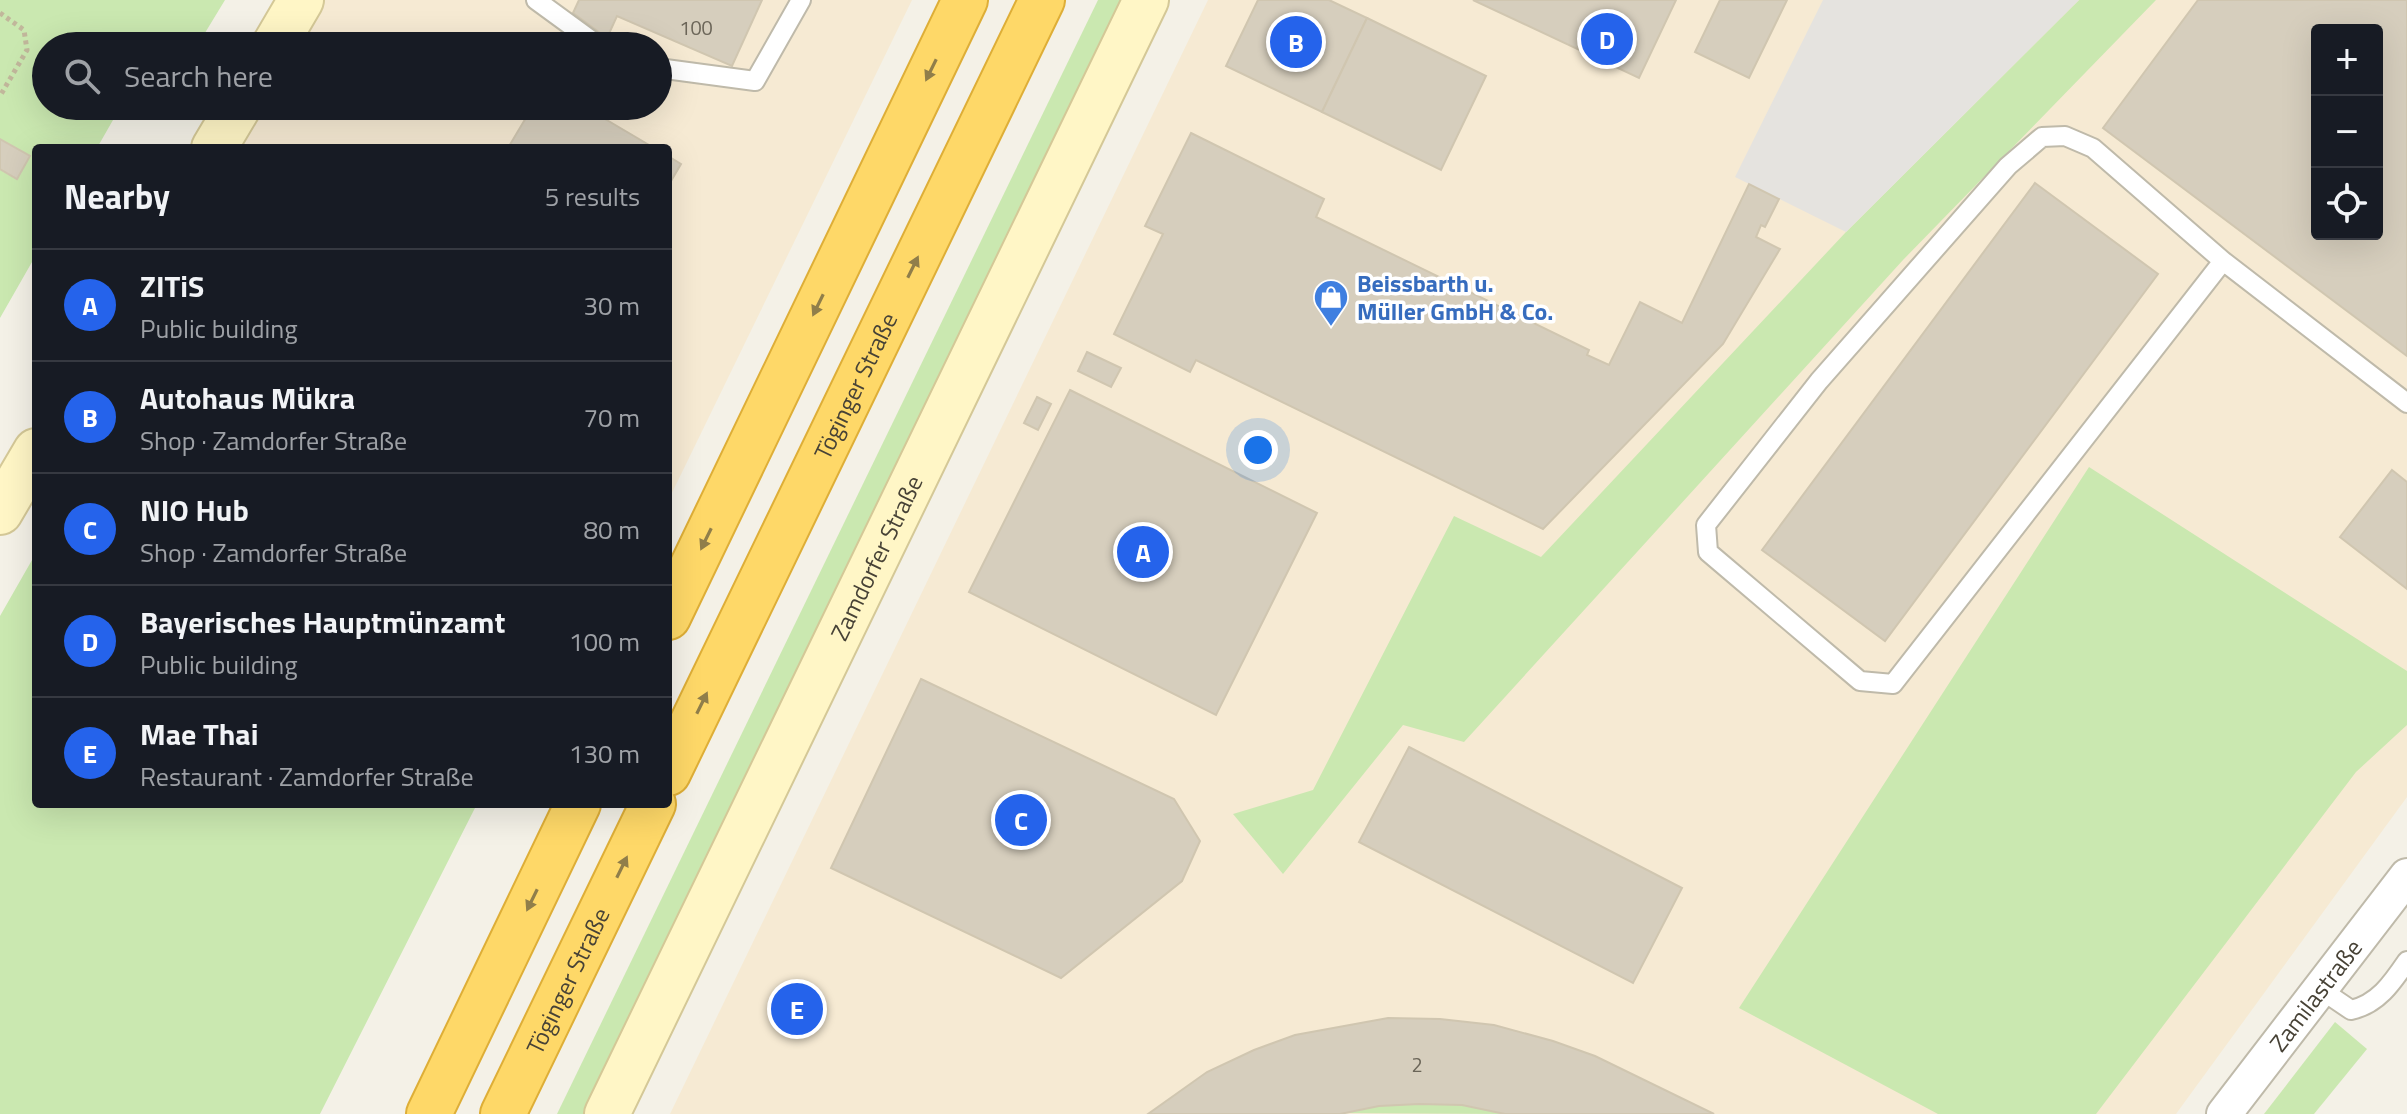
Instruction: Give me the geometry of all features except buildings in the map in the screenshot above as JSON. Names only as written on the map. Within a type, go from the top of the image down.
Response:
[{"type":"highway","points":[[672,609],[965,0]]},
{"type":"highway","name":"Töginger Straße","points":[[672,765],[1042,0]]},
{"type":"highway","points":[[429,1114],[576,808]]},
{"type":"highway","name":"Töginger Straße","points":[[503,1114],[651,808]]},
{"type":"street","points":[[282,32],[301,0]]},
{"type":"street","name":"Zamdorfer Straße","points":[[607,1114],[1146,0]]},
{"type":"street","points":[[216,144],[231,120]]},
{"type":"street","points":[[0,512],[32,458]]},
{"type":"street","name":"Zamilastraße","points":[[2224,1114],[2407,876]]},
{"type":"lane","points":[[536,0],[580,32]]},
{"type":"lane","points":[[672,70],[755,81],[801,0]]},
{"type":"lane","points":[[2223,261],[1893,684],[1860,681],[1708,552],[1706,525],[1819,381],[2008,166],[2042,137],[2065,136],[2093,148],[2223,261],[2407,403]]},
{"type":"lane","points":[[2320,989],[2351,1010],[2369,1006],[2393,982],[2407,961]]},
{"type":"path","points":[[0,13],[24,30],[27,50],[0,96]]},
{"type":"shaded area","points":[[278,0],[912,0],[672,493],[672,144],[195,144],[209,120],[672,120],[672,32],[260,32]]},
{"type":"shaded area","points":[[1208,0],[2407,0],[2407,797],[2176,1114],[670,1114]]},
{"type":"shaded area","points":[[1823,0],[2079,0],[1846,232],[1735,177]]},
{"type":"green space","points":[[0,0],[225,0],[206,32],[32,32],[32,120],[113,120],[99,144],[32,144],[32,262],[0,318]]},
{"type":"green space","points":[[1098,0],[1121,0],[583,1114],[557,1114]]},
{"type":"green space","points":[[2079,0],[2156,0],[1903,260],[1464,742],[1403,725],[1283,874],[1233,814],[1313,790],[1454,516],[1541,557],[1846,232]]},
{"type":"green space","points":[[2089,467],[2407,671],[2407,725],[2356,772],[2096,1114],[1938,1114],[1739,1008]]},
{"type":"green space","points":[[32,560],[32,808],[475,808],[320,1114],[0,1114],[0,616]]},
{"type":"green space","points":[[2335,1022],[2367,1049],[2314,1114],[2264,1114]]},
{"type":"green space","points":[[1462,1105],[1505,1114],[1340,1113],[1379,1106]]},
{"type":"place","name":"Bayerisches Hauptmünzamt","points":[[1607,39]]},
{"type":"place","name":"Autohaus Mükra","points":[[1296,42]]},
{"type":"place","name":"Beissbarth u. Müller GmbH & Co.","points":[[1331,328]]},
{"type":"place","name":"ZITiS","points":[[1143,552]]},
{"type":"place","name":"NIO Hub","points":[[1021,820]]},
{"type":"place","name":"Mae Thai","points":[[797,1009]]}]
